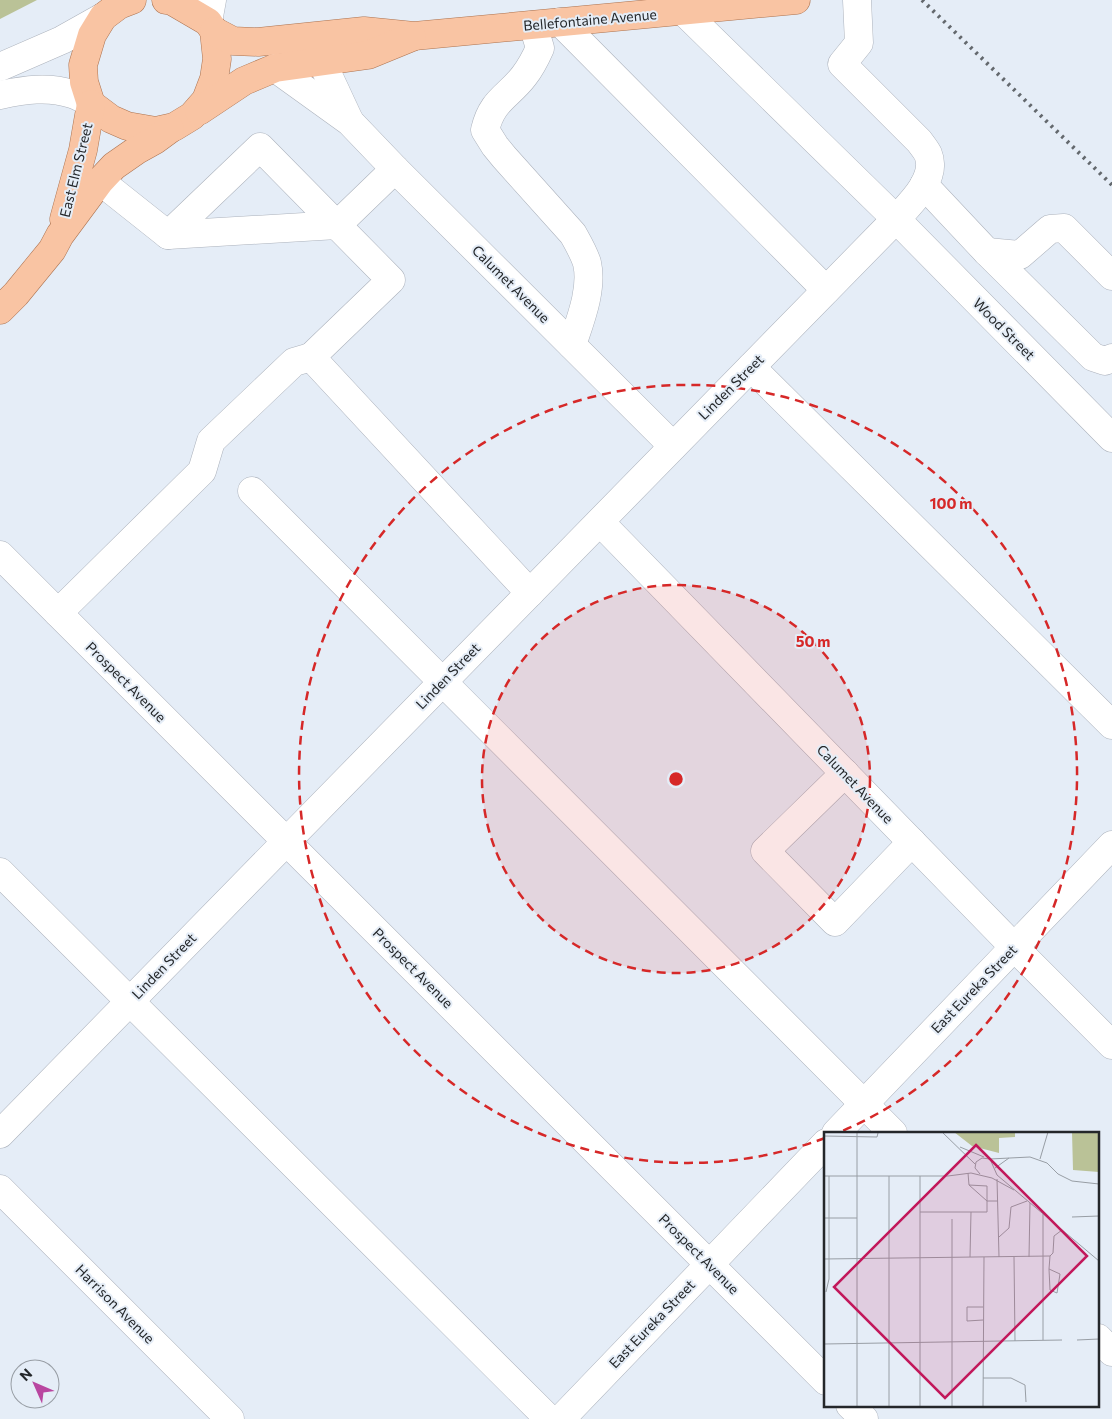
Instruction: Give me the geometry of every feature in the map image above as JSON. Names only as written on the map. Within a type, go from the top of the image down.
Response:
[{"type":"main road","points":[[132,0],[120,5],[104,17],[92,35],[83,65],[84,82],[91,103],[111,119],[127,126],[156,130],[183,122],[206,100],[214,78],[216,59],[211,18]]},
{"type":"main road","name":"Bellefontaine Avenue","points":[[166,0],[211,18],[233,41],[258,42],[364,30],[414,36],[796,0]]},
{"type":"main road","name":"Bellefontaine Avenue","points":[[183,122],[244,81],[275,68],[368,55],[414,36]]},
{"type":"main road","name":"East Elm Street","points":[[60,235],[83,150],[91,103]]},
{"type":"main road","name":"East Elm Street","points":[[0,310],[16,294],[52,250],[60,235],[100,181],[114,166],[183,122]]},
{"type":"street","points":[[857,0],[859,43],[842,64],[919,141],[929,155],[930,170],[924,185],[987,252],[1093,356],[1105,360],[1112,358]]},
{"type":"street","name":"Wood Street","points":[[683,11],[896,220],[1112,438]]},
{"type":"street","points":[[0,67],[62,40],[104,17]]},
{"type":"street","points":[[560,22],[826,290]]},
{"type":"street","points":[[533,25],[540,48],[524,76],[498,102],[488,117],[485,130],[504,157],[573,234],[581,248],[587,264],[588,290],[580,323],[572,345]]},
{"type":"street","name":"Calumet Avenue","points":[[322,62],[350,122]]},
{"type":"street","name":"Calumet Avenue","points":[[275,68],[350,122],[673,446]]},
{"type":"street","points":[[0,95],[29,89],[45,90],[71,93],[91,103]]},
{"type":"street","points":[[58,613],[202,471],[211,441],[294,362],[311,357],[391,280],[260,147],[168,235]]},
{"type":"street","points":[[100,181],[168,235],[337,225],[395,169]]},
{"type":"street","name":"Linden Street","points":[[0,1134],[896,220],[921,192],[924,185]]},
{"type":"street","points":[[987,252],[1020,255],[1050,229],[1064,228],[1112,276]]},
{"type":"street","points":[[311,357],[530,593]]},
{"type":"street","points":[[751,367],[1112,725]]},
{"type":"street","points":[[252,491],[892,1132]]},
{"type":"street","name":"Calumet Avenue","points":[[600,522],[1112,1045]]},
{"type":"street","name":"Prospect Avenue","points":[[0,555],[824,1379]]},
{"type":"street","points":[[844,773],[766,851],[835,922],[912,842]]},
{"type":"street","name":"East Eureka Street","points":[[837,1132],[1112,845]]},
{"type":"street","points":[[0,872],[549,1419]]},
{"type":"street","name":"East Eureka Street","points":[[561,1419],[824,1145]]},
{"type":"street","name":"Harrison Avenue","points":[[0,1189],[230,1419]]},
{"type":"street","points":[[1100,1340],[1112,1352]]},
{"type":"street","points":[[851,1406],[864,1419]]},
{"type":"green space","points":[[0,0],[37,0],[0,19]]},
{"type":"railway","points":[[922,0],[1112,185]]}]
